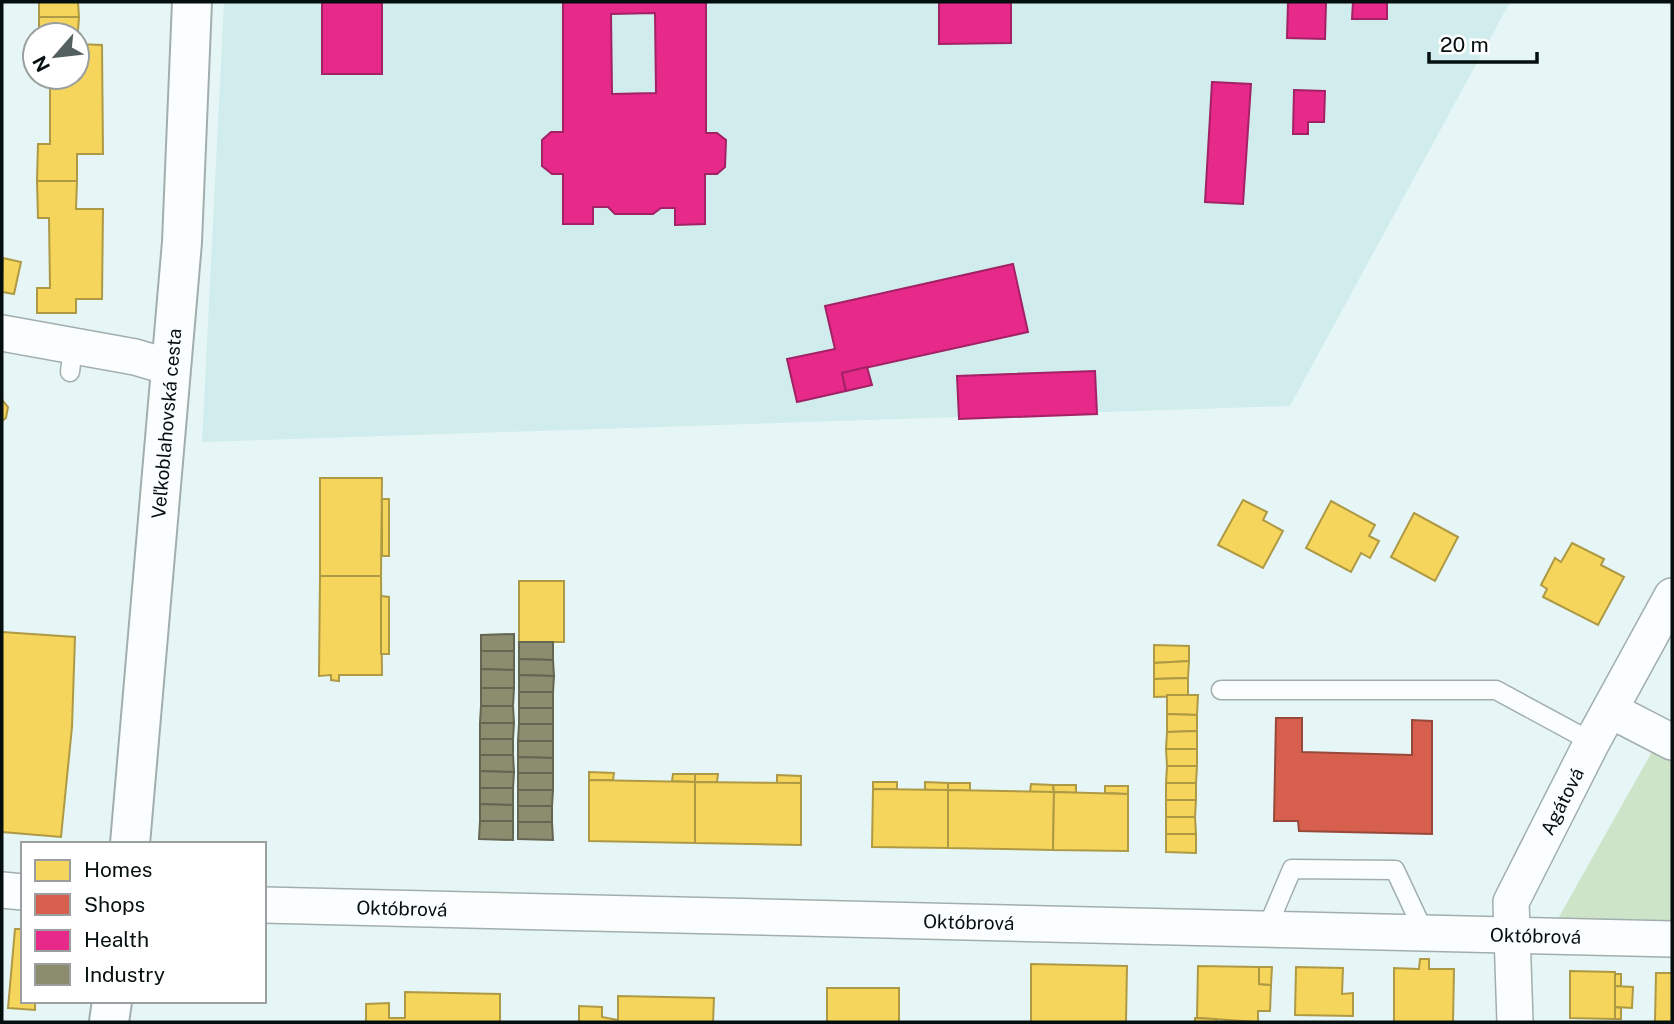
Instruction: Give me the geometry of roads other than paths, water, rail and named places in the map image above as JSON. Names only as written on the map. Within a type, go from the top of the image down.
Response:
[{"type":"main road","name":"Veľkoblahovská cesta","points":[[130,842],[169,367],[182,242],[192,2]]},
{"type":"main road","points":[[109,1022],[112,1003]]},
{"type":"street","points":[[2,333],[71,360],[135,357],[169,367]]},
{"type":"street","name":"Agátová","points":[[1515,1022],[1511,902],[1592,741],[1672,596]]},
{"type":"street","points":[[1610,710],[1672,742]]},
{"type":"street","points":[[2,890],[21,892]]},
{"type":"street","name":"Októbrová","points":[[266,905],[1672,939]]},
{"type":"lane","points":[[1221,690],[1496,690],[1592,741]]},
{"type":"lane","points":[[1267,928],[1292,869],[1395,870],[1424,932]]}]
